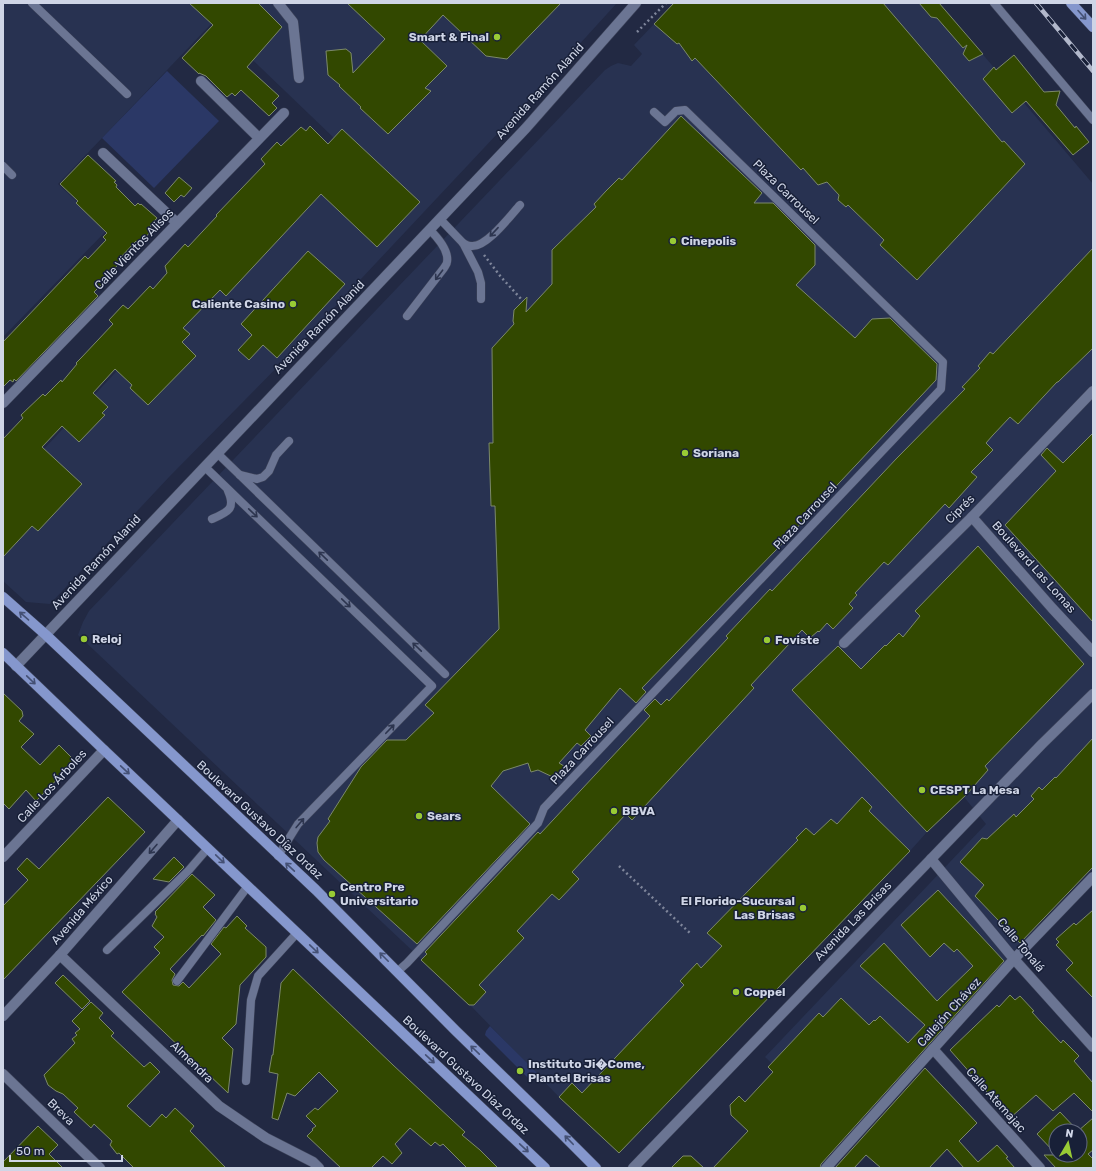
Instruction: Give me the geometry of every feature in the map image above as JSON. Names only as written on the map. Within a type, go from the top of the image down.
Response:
[{"type":"main road","points":[[1071,3],[1093,27]]},
{"type":"main road","name":"Boulevard Gustavo Díaz Ordaz","points":[[3,597],[46,635],[278,856],[316,890],[456,1031],[596,1168]]},
{"type":"main road","name":"Boulevard Gustavo Díaz Ordaz","points":[[3,653],[545,1168]]},
{"type":"street","points":[[278,3],[292,22],[299,78]]},
{"type":"street","name":"Avenida Ramón Alanid","points":[[16,666],[526,128],[636,3]]},
{"type":"street","points":[[201,81],[259,138]]},
{"type":"street","name":"Calle Vientos Alisos","points":[[3,403],[284,113]]},
{"type":"street","points":[[103,153],[177,223]]},
{"type":"street","name":"Ciprés","points":[[844,644],[972,517],[1093,391]]},
{"type":"street","name":"Boulevard Las Lomas","points":[[972,517],[1093,652]]},
{"type":"street","name":"Avenida Las Brisas","points":[[633,1168],[1042,744],[1093,694]]},
{"type":"street","name":"Calle Los Árboles","points":[[3,857],[104,750]]},
{"type":"street","name":"Avenida México","points":[[3,1016],[60,955],[178,820]]},
{"type":"street","name":"Calle Tonalá","points":[[931,859],[1014,959],[1093,1047]]},
{"type":"street","name":"Callejón Chávez","points":[[826,1168],[1014,959],[1093,877]]},
{"type":"street","name":"Almendra","points":[[60,955],[219,1106],[266,1138],[313,1162],[319,1168]]},
{"type":"street","name":"Calle Atemajac","points":[[933,1049],[1040,1168]]},
{"type":"street","name":"Breva","points":[[3,1074],[100,1168]]},
{"type":"lane","points":[[32,3],[127,94]]},
{"type":"lane","points":[[994,3],[1093,120]]},
{"type":"lane","name":"Plaza Carrousel","points":[[398,971],[538,824],[544,808],[941,389],[943,362],[690,115],[684,110],[676,111],[665,122],[654,112]]},
{"type":"lane","points":[[3,166],[12,176]]},
{"type":"lane","points":[[440,219],[463,242],[469,246],[475,246],[487,241],[520,205]]},
{"type":"lane","points":[[407,316],[444,268],[447,261],[447,254],[439,239],[430,230]]},
{"type":"lane","points":[[463,242],[478,272],[481,283],[481,299]]},
{"type":"lane","points":[[240,475],[257,479],[263,478],[269,471],[276,455],[289,441]]},
{"type":"lane","points":[[217,453],[445,674]]},
{"type":"lane","points":[[205,466],[432,686],[298,824],[278,856]]},
{"type":"lane","points":[[212,519],[226,513],[231,505],[232,499],[227,488]]},
{"type":"lane","points":[[107,950],[188,871],[208,848]]},
{"type":"lane","points":[[177,981],[248,886]]},
{"type":"lane","points":[[246,1081],[251,1000],[258,976],[297,933]]},
{"type":"path","points":[[637,32],[666,3]]},
{"type":"path","points":[[475,246],[523,302]]},
{"type":"path","points":[[619,866],[691,934]]},
{"type":"shaded area","points":[[3,3],[617,3],[514,116],[300,344],[170,476],[50,604],[26,602],[3,581],[3,493],[334,138],[213,22],[58,184],[107,230],[3,337]]},
{"type":"shaded area","points":[[674,3],[939,3],[1093,184],[1093,864],[848,1135],[765,1057],[986,824],[964,797],[927,832],[619,1153],[559,1097],[472,1007],[78,635],[89,611],[605,70],[618,63],[631,66],[642,54],[634,45]]},
{"type":"shaded area","points":[[167,71],[219,121],[154,188],[102,138]]},
{"type":"shaded area","points":[[490,1026],[539,1075],[534,1080],[530,1080],[485,1035]]},
{"type":"building","points":[[189,3],[258,3],[282,27],[247,67],[279,96],[272,103],[277,108],[269,116],[241,90],[235,96],[232,93],[227,97],[206,76],[199,74],[182,58],[213,25]]},
{"type":"building","points":[[347,3],[561,3],[507,59],[486,56],[443,15],[420,40],[447,66],[425,88],[431,91],[388,134],[360,108],[361,107],[339,86],[340,85],[328,75],[326,51],[346,49],[351,53],[353,73],[385,39]]},
{"type":"building","points":[[674,3],[883,3],[1002,142],[1004,141],[1025,164],[917,280],[880,245],[884,240],[848,205],[846,207],[838,200],[839,195],[827,182],[818,185],[803,168],[801,170],[695,58],[692,61],[679,43],[677,44],[654,24]]},
{"type":"building","points":[[919,3],[939,3],[983,54],[969,61],[963,54],[967,45],[963,48],[937,18],[931,17]]},
{"type":"building","points":[[1014,55],[1044,92],[1060,91],[1056,105],[1089,142],[1073,155],[1026,101],[1012,113],[983,79],[994,67],[996,70]]},
{"type":"building","points":[[681,116],[762,193],[754,203],[773,203],[815,245],[815,265],[796,285],[855,338],[872,319],[890,318],[937,364],[936,380],[776,550],[642,688],[646,692],[636,703],[620,688],[585,730],[591,736],[581,746],[577,743],[559,763],[564,766],[557,779],[538,770],[531,772],[528,763],[503,771],[491,786],[530,824],[417,944],[324,860],[318,852],[318,837],[330,821],[328,819],[361,767],[387,740],[406,740],[434,713],[425,705],[499,629],[495,506],[491,506],[489,443],[493,443],[492,348],[514,324],[514,310],[527,297],[526,312],[552,284],[552,250],[596,207],[594,204],[606,191],[619,178],[622,180]]},
{"type":"building","points":[[310,126],[328,144],[342,129],[420,202],[377,247],[321,194],[226,296],[220,290],[183,328],[190,334],[182,342],[196,356],[148,405],[130,388],[132,385],[115,369],[93,393],[108,407],[102,413],[105,415],[79,442],[62,426],[42,447],[82,484],[38,531],[32,526],[3,557],[3,439],[23,418],[21,415],[43,394],[45,396],[61,380],[62,382],[77,364],[76,363],[113,324],[109,320],[123,305],[128,309],[150,286],[153,289],[167,273],[165,266],[185,244],[188,247],[217,216],[216,215],[265,164],[261,159],[277,142],[281,146],[301,127],[306,131]]},
{"type":"building","points":[[88,155],[116,181],[114,182],[117,185],[116,187],[135,206],[138,203],[140,205],[141,204],[157,218],[150,226],[153,229],[139,244],[136,241],[120,258],[122,260],[115,268],[117,269],[94,292],[98,296],[16,381],[14,379],[13,382],[10,380],[3,387],[3,342],[85,256],[88,259],[106,240],[103,237],[107,233],[76,203],[78,201],[60,184]]},
{"type":"building","points":[[179,177],[192,188],[184,197],[181,195],[174,202],[165,193]]},
{"type":"building","points":[[1093,248],[1093,348],[1057,382],[1018,424],[1010,417],[993,435],[986,443],[993,450],[971,472],[977,477],[949,508],[945,504],[888,565],[884,562],[855,593],[857,595],[849,604],[853,608],[833,629],[827,623],[819,632],[818,631],[810,638],[802,630],[751,685],[754,688],[632,820],[626,814],[572,872],[579,879],[559,900],[552,894],[517,931],[524,938],[479,985],[486,992],[474,1005],[469,1005],[421,960],[427,954],[425,952],[538,832],[540,834],[650,716],[644,710],[655,699],[661,705],[667,699],[669,701],[728,638],[726,636],[770,589],[772,591],[897,458],[965,389],[962,387],[980,368],[978,366],[990,352],[993,354]]},
{"type":"building","name":"Caliente Casino","points":[[308,251],[345,284],[277,358],[263,345],[249,360],[238,350],[252,335],[241,324]]},
{"type":"building","points":[[1093,433],[1093,622],[1005,525],[1056,471],[1041,455],[1047,448],[1063,463]]},
{"type":"building","points":[[978,546],[1084,664],[985,766],[988,770],[967,794],[927,832],[792,690],[838,646],[861,669],[899,633],[903,637],[920,616],[915,611]]},
{"type":"building","points":[[3,693],[22,711],[23,716],[19,721],[34,734],[21,747],[40,765],[59,745],[75,761],[36,801],[26,790],[9,809],[3,803]]},
{"type":"building","points":[[1093,738],[1093,867],[1020,943],[975,896],[984,885],[960,862],[982,838],[987,839],[1014,814],[1016,817],[1034,799],[1031,796],[1039,787],[1042,790],[1055,777],[1056,778]]},
{"type":"building","points":[[108,797],[145,832],[3,980],[3,906],[28,880],[17,869],[27,858],[39,869]]},
{"type":"building","points":[[862,797],[872,807],[869,811],[910,851],[619,1153],[559,1097],[572,1083],[582,1093],[684,985],[680,981],[697,963],[701,968],[722,946],[707,933],[798,840],[796,838],[806,828],[814,835],[831,819],[837,824]]},
{"type":"building","points":[[174,857],[184,867],[169,882],[153,879]]},
{"type":"building","points":[[192,874],[215,895],[203,907],[216,920],[203,936],[202,935],[170,969],[175,974],[172,980],[173,985],[179,986],[183,982],[189,988],[221,954],[211,944],[224,927],[226,928],[237,916],[247,926],[245,928],[266,947],[266,957],[240,985],[236,1024],[222,1038],[233,1049],[228,1093],[122,992],[160,953],[154,947],[164,937],[152,926],[157,917],[155,912]]},
{"type":"building","points":[[938,890],[1004,961],[821,1164],[820,1168],[713,1168],[748,1131],[731,1115],[730,1105],[739,1096],[745,1102],[773,1072],[768,1067],[819,1013],[823,1017],[841,998],[869,1025],[880,1016],[908,1043],[925,1025],[860,966],[884,943],[937,1001],[973,966],[957,949],[954,952],[944,943],[930,957],[901,925]]},
{"type":"building","points":[[1093,910],[1093,998],[1066,970],[1073,963],[1056,945],[1059,942],[1056,939],[1074,923],[1076,925]]},
{"type":"building","points":[[293,969],[465,1132],[462,1135],[498,1168],[467,1168],[443,1144],[440,1146],[435,1142],[431,1146],[410,1128],[395,1144],[402,1153],[392,1164],[383,1156],[371,1168],[341,1168],[307,1136],[316,1126],[306,1116],[315,1108],[318,1110],[338,1091],[319,1072],[295,1096],[287,1093],[278,1120],[272,1118],[278,1074],[269,1072],[273,1055],[281,983]]},
{"type":"building","points":[[63,975],[90,1001],[82,1009],[55,983]]},
{"type":"building","points":[[1010,995],[1015,1000],[1020,996],[1034,1011],[1032,1012],[1061,1043],[1063,1040],[1079,1056],[1074,1061],[1093,1083],[1093,1112],[1074,1093],[1053,1111],[1036,1095],[1010,1118],[950,1050],[997,1005],[999,1007]]},
{"type":"building","points":[[91,1002],[103,1013],[99,1018],[114,1033],[111,1036],[144,1067],[150,1062],[160,1072],[127,1106],[150,1127],[162,1114],[166,1118],[175,1108],[194,1126],[190,1131],[226,1168],[134,1168],[119,1153],[117,1154],[110,1145],[112,1141],[94,1124],[91,1128],[74,1112],[78,1108],[63,1094],[48,1085],[44,1075],[75,1043],[72,1039],[77,1035],[75,1033],[80,1029],[72,1021]]},
{"type":"building","points":[[925,1068],[977,1123],[959,1141],[978,1162],[997,1145],[1008,1157],[1006,1158],[1015,1168],[964,1168],[947,1149],[929,1168],[881,1168],[866,1155],[854,1168],[835,1168]]},
{"type":"building","points":[[1060,1112],[1070,1123],[1048,1123]]},
{"type":"building","points":[[1093,1118],[1093,1150],[1088,1154],[1088,1123]]},
{"type":"building","points":[[1048,1123],[1048,1146],[1037,1134]]},
{"type":"building","points":[[38,1126],[58,1145],[49,1154],[63,1168],[3,1168],[3,1162]]},
{"type":"building","points":[[1088,1154],[1093,1159],[1093,1168],[1056,1168],[1051,1163],[1088,1163]]},
{"type":"building","points":[[683,1156],[691,1156],[704,1168],[671,1168]]},
{"type":"railway","points":[[1036,3],[1093,71]]},
{"type":"place","name":"Smart & Final","points":[[497,37]]},
{"type":"place","name":"Cinepolis","points":[[673,241]]},
{"type":"place","name":"Caliente Casino","points":[[293,304]]},
{"type":"place","name":"Soriana","points":[[685,453]]},
{"type":"place","name":"Reloj","points":[[84,639]]},
{"type":"place","name":"Foviste","points":[[767,640]]},
{"type":"place","name":"CESPT La Mesa","points":[[922,790]]},
{"type":"place","name":"BBVA","points":[[614,811]]},
{"type":"place","name":"Sears","points":[[419,816]]},
{"type":"place","name":"Centro Pre Universitario","points":[[332,894]]},
{"type":"place","name":"El Florido-Sucursal Las Brisas","points":[[803,908]]},
{"type":"place","name":"Coppel","points":[[736,992]]},
{"type":"place","name":"Instituto Ji�Come, Plantel Brisas","points":[[520,1071]]}]
